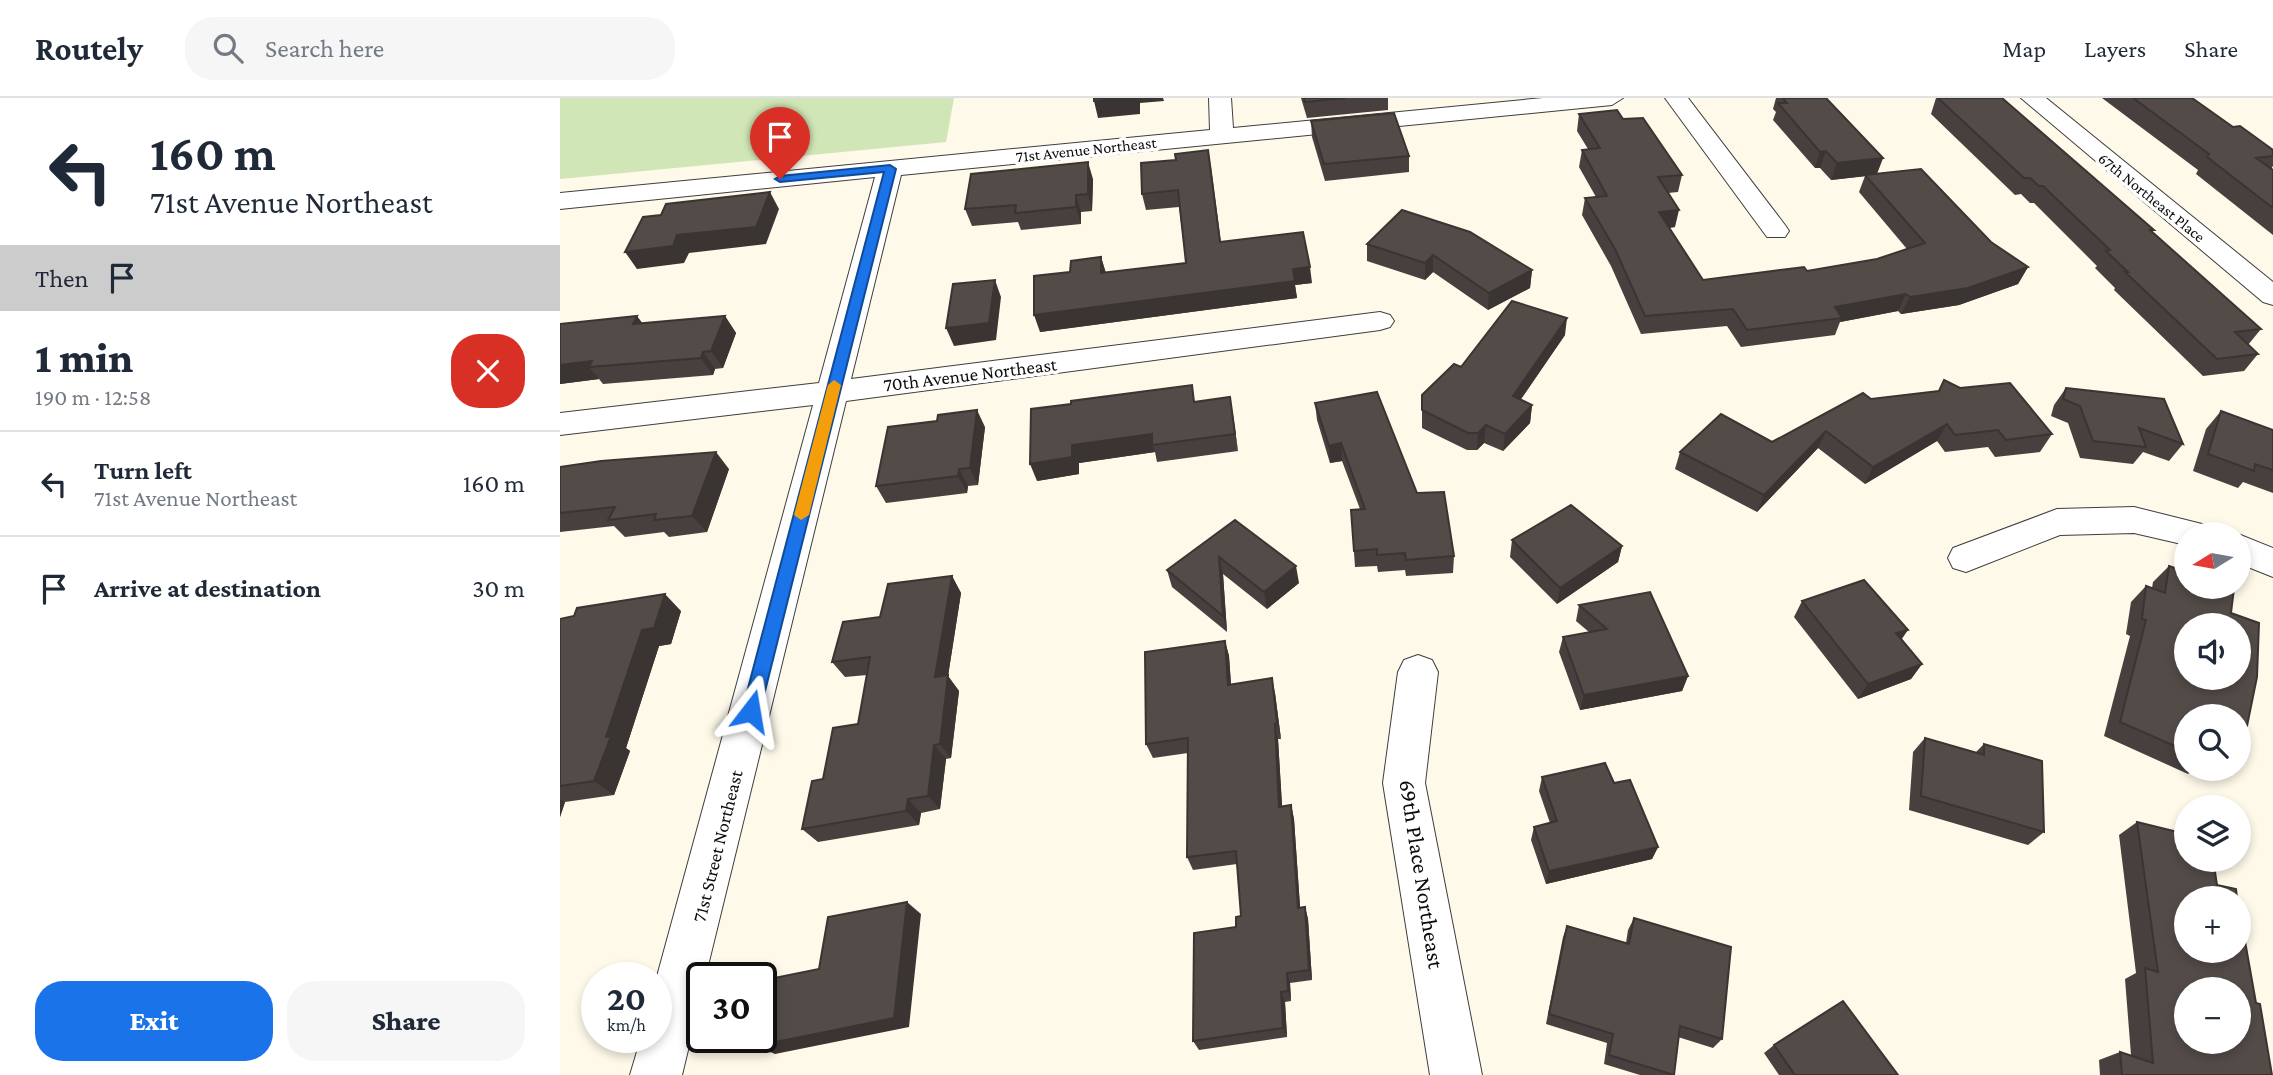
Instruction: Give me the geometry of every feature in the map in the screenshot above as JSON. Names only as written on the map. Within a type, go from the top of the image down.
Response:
[{"type":"street","points":[[1220,98],[1222,136]]},
{"type":"street","name":"71st Avenue Northeast","points":[[560,201],[1612,98]]},
{"type":"street","points":[[1676,98],[1776,231]]},
{"type":"street","name":"67th Northeast Place","points":[[2032,98],[2273,296]]},
{"type":"street","name":"71st Street Northeast","points":[[656,1075],[890,169]]},
{"type":"street","name":"70th Avenue Northeast","points":[[560,424],[832,392],[1381,321]]},
{"type":"street","points":[[1966,558],[2057,522],[2134,520],[2174,529]]},
{"type":"street","points":[[2251,554],[2273,563]]},
{"type":"street","name":"69th Place Northeast","points":[[1418,672],[1404,783],[1456,1075]]},
{"type":"green space","points":[[560,98],[954,98],[946,142],[560,179]]},
{"type":"building","points":[[1094,98],[1130,98],[1094,101]]},
{"type":"building","points":[[1304,98],[1346,98],[1305,102]]},
{"type":"building","points":[[1783,98],[1826,98],[1883,158],[1837,163],[1826,151],[1820,152],[1778,103],[1787,103]]},
{"type":"building","points":[[1938,98],[2002,98],[2154,230],[2150,230],[2261,329],[2235,332],[2258,354],[2217,359],[2125,272],[2128,272],[2106,251],[2110,250],[2043,186],[2030,178],[2024,178]]},
{"type":"building","points":[[2133,98],[2192,98],[2233,127],[2240,126],[2273,150],[2273,156],[2256,158],[2273,170],[2273,208],[2207,157],[2209,154]]},
{"type":"building","points":[[1617,110],[1623,119],[1643,118],[1682,175],[1658,177],[1679,210],[1659,212],[1703,280],[1804,267],[1807,271],[1877,259],[1925,243],[1865,175],[1921,169],[1991,242],[2028,267],[1968,288],[1910,297],[1906,294],[1835,307],[1842,318],[1747,330],[1733,309],[1645,316],[1615,249],[1585,198],[1607,196],[1582,150],[1600,148],[1579,114]]},
{"type":"building","points":[[1394,113],[1409,156],[1324,164],[1311,121]]},
{"type":"building","points":[[1208,150],[1220,242],[1303,232],[1310,267],[1293,269],[1295,281],[1034,315],[1034,276],[1070,272],[1071,261],[1101,257],[1101,273],[1186,263],[1178,190],[1142,194],[1141,163],[1176,160],[1175,154]]},
{"type":"building","points":[[1088,162],[1088,194],[1076,195],[1076,207],[1015,213],[1016,205],[965,209],[971,174]]},
{"type":"building","points":[[770,192],[756,227],[677,235],[673,246],[625,252],[643,217],[661,215],[666,204]]},
{"type":"building","points":[[1402,210],[1470,232],[1532,270],[1489,293],[1433,255],[1425,263],[1367,244]]},
{"type":"building","points":[[995,280],[989,323],[946,328],[953,284]]},
{"type":"building","points":[[1512,301],[1567,318],[1513,396],[1532,405],[1505,434],[1486,425],[1478,433],[1468,433],[1422,410],[1422,395],[1454,364],[1461,367]]},
{"type":"building","points":[[637,316],[633,324],[725,316],[711,351],[703,352],[701,358],[589,367],[592,361],[560,365],[560,324]]},
{"type":"building","points":[[1944,380],[1960,388],[2010,383],[2052,434],[2006,440],[1998,430],[1955,435],[1947,424],[1873,467],[1826,431],[1764,495],[1680,452],[1721,414],[1772,442],[1863,393],[1871,399],[1939,391]]},
{"type":"building","points":[[1192,385],[1194,402],[1230,397],[1235,434],[1152,445],[1152,434],[1072,445],[1072,457],[1030,464],[1031,409]]},
{"type":"building","points":[[2066,388],[2164,399],[2183,444],[2139,428],[2146,447],[2093,441],[2080,406],[2063,399]]},
{"type":"building","points":[[1377,392],[1417,493],[1444,492],[1454,556],[1406,560],[1405,553],[1377,555],[1377,549],[1354,551],[1351,510],[1365,509],[1341,443],[1329,446],[1315,403]]},
{"type":"building","points":[[977,410],[970,468],[959,469],[958,476],[876,486],[888,427],[937,421],[938,415]]},
{"type":"building","points":[[2221,411],[2273,430],[2273,470],[2255,464],[2254,471],[2208,454]]},
{"type":"building","points":[[716,452],[692,516],[654,520],[656,514],[608,520],[615,507],[560,513],[560,467]]},
{"type":"building","points":[[1571,505],[1622,546],[1560,588],[1512,540]]},
{"type":"building","points":[[1235,520],[1296,566],[1264,592],[1219,557],[1223,616],[1167,570]]},
{"type":"building","points":[[2169,566],[2174,568],[2174,599],[2233,599],[2231,613],[2174,613],[2174,690],[2251,690],[2251,620],[2259,623],[2257,677],[2251,706],[2251,704],[2174,704],[2174,746],[2120,722],[2146,620],[2142,619],[2146,586],[2165,593]]},
{"type":"building","points":[[952,576],[935,677],[948,675],[940,744],[934,745],[928,796],[908,799],[906,811],[802,829],[812,781],[823,779],[833,728],[858,724],[870,657],[832,662],[843,622],[880,617],[888,584]]},
{"type":"building","points":[[1864,580],[1908,630],[1896,633],[1922,664],[1868,684],[1802,601]]},
{"type":"building","points":[[1650,592],[1688,676],[1584,695],[1563,637],[1607,629],[1579,605]]},
{"type":"building","points":[[665,594],[654,628],[642,630],[606,737],[611,736],[594,781],[560,786],[560,619],[574,616],[577,608]]},
{"type":"building","points":[[1225,641],[1228,685],[1272,678],[1277,724],[1279,807],[1291,805],[1298,908],[1305,907],[1309,970],[1287,973],[1288,991],[1281,992],[1283,1028],[1193,1041],[1194,933],[1236,927],[1236,917],[1241,916],[1236,851],[1187,857],[1188,738],[1146,744],[1145,652]]},
{"type":"building","points":[[1925,738],[1984,755],[1984,744],[2042,761],[2044,832],[1921,796]]},
{"type":"building","points":[[1605,763],[1614,783],[1630,780],[1658,847],[1549,871],[1534,827],[1557,821],[1542,777]]},
{"type":"building","points":[[2137,822],[2174,831],[2174,872],[2215,872],[2217,885],[2222,886],[2174,886],[2174,963],[2249,963],[2256,1003],[2260,1004],[2272,1075],[2122,1075],[2120,1052],[2153,1063],[2145,968],[2158,972]]},
{"type":"building","points":[[907,902],[894,1018],[777,1042],[777,977],[819,969],[828,917]]},
{"type":"building","points":[[1634,918],[1731,947],[1722,1039],[1680,1026],[1674,1075],[1609,1055],[1613,1034],[1549,1014],[1567,926],[1629,944]]},
{"type":"building","points":[[1843,1001],[1898,1075],[1795,1075],[1774,1045]]},
{"type":"slow traffic","points":[[801,515],[834,385]]},
{"type":"route","points":[[751,711],[890,169],[780,179]]}]
